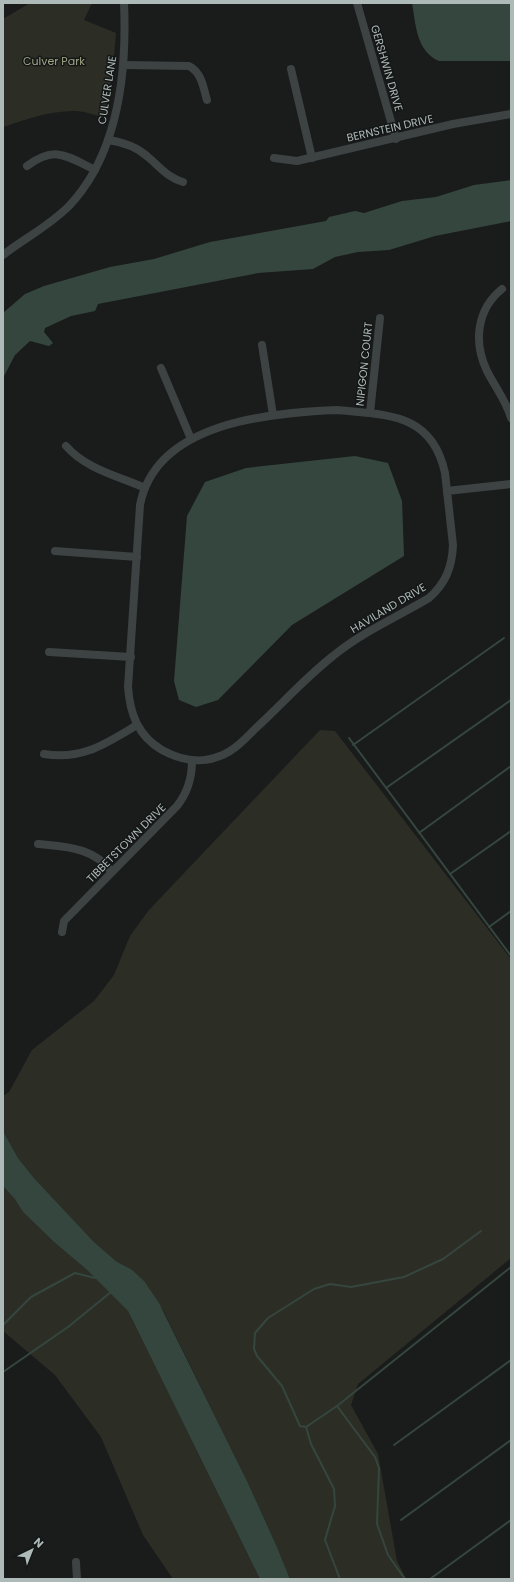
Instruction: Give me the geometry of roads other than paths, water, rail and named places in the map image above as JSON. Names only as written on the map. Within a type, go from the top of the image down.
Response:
[{"type":"street","name":"CULVER LANE","points":[[3,255],[54,219],[77,196],[95,170],[108,140],[118,100],[123,65],[124,3]]},
{"type":"street","name":"GERSHWIN DRIVE","points":[[357,3],[396,138]]},
{"type":"street","points":[[123,65],[189,66],[194,69],[200,77],[207,100]]},
{"type":"street","points":[[291,69],[312,158]]},
{"type":"street","name":"BERNSTEIN DRIVE","points":[[274,158],[290,161],[312,158],[453,124],[511,114]]},
{"type":"street","points":[[108,140],[124,143],[141,151],[173,180],[183,182]]},
{"type":"street","points":[[27,166],[38,158],[49,153],[62,153],[95,170]]},
{"type":"street","points":[[502,289],[494,296],[484,310],[481,320],[479,342],[483,361],[505,401],[511,418]]},
{"type":"street","name":"NIPIGON COURT","points":[[370,413],[380,318]]},
{"type":"street","points":[[262,345],[273,415]]},
{"type":"street","points":[[161,368],[191,439]]},
{"type":"street","name":"HAVILAND DRIVE","points":[[337,410],[370,413],[402,419],[412,423],[427,435],[434,444],[443,463],[453,545],[452,557],[446,578],[436,592],[403,613],[362,635],[334,655],[315,670],[229,752],[211,759],[192,761],[178,757],[155,746],[142,734],[137,725],[129,698],[130,658],[140,505],[145,488],[161,462],[180,446],[191,439],[221,428],[273,415],[337,410]]},
{"type":"street","points":[[66,446],[89,464],[145,488]]},
{"type":"street","points":[[447,491],[511,484]]},
{"type":"street","points":[[55,551],[136,557]]},
{"type":"street","points":[[49,652],[130,658]]},
{"type":"street","points":[[44,754],[67,756],[87,752],[106,744],[137,725]]},
{"type":"street","name":"TIBBETSTOWN DRIVE","points":[[62,932],[64,921],[178,806],[184,797],[190,781],[192,761]]},
{"type":"street","points":[[38,844],[85,851],[101,860],[112,872]]},
{"type":"street","points":[[76,1562],[77,1579]]},
{"type":"waterway","points":[[353,745],[504,638]]},
{"type":"waterway","points":[[386,788],[511,700]]},
{"type":"waterway","points":[[349,738],[511,956]]},
{"type":"waterway","points":[[419,833],[511,766]]},
{"type":"waterway","points":[[450,874],[511,831]]},
{"type":"waterway","points":[[489,927],[511,911]]},
{"type":"waterway","points":[[481,1231],[443,1259],[404,1277],[351,1287],[330,1284],[314,1289],[268,1318],[255,1333],[254,1349],[257,1356],[282,1386],[300,1426],[306,1427],[337,1406],[511,1267]]},
{"type":"waterway","points":[[3,1325],[31,1297],[75,1273],[95,1278]]},
{"type":"waterway","points":[[3,1372],[68,1327],[111,1292]]},
{"type":"waterway","points":[[394,1445],[511,1360]]},
{"type":"waterway","points":[[337,1406],[375,1457],[379,1468],[377,1524],[388,1555],[405,1579]]},
{"type":"waterway","points":[[306,1427],[311,1444],[334,1489],[335,1506],[325,1540],[340,1579]]},
{"type":"waterway","points":[[401,1520],[511,1440]]},
{"type":"waterway","points":[[430,1579],[511,1520]]},
{"type":"park label","name":"Culver Park","points":[[54,61]]}]
